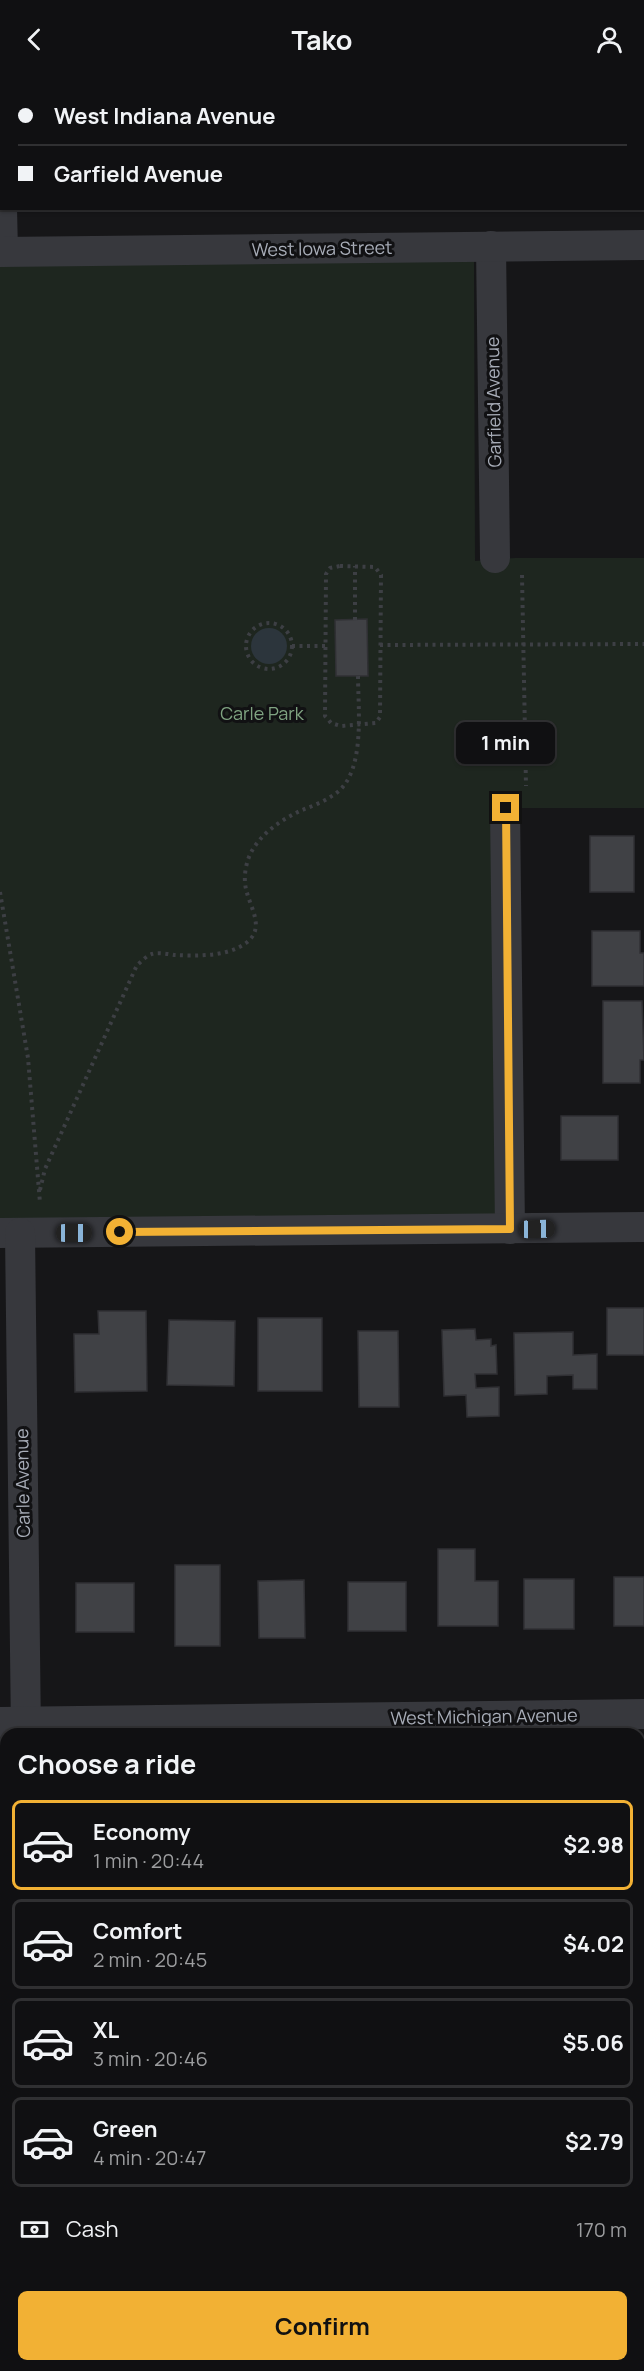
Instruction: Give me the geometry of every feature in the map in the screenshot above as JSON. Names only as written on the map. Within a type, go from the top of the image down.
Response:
[{"type":"street","points":[[1,252],[2,210]]},
{"type":"street","name":"West Iowa Street","points":[[1,252],[644,245]]},
{"type":"street","name":"Garfield Avenue","points":[[491,246],[508,564]]},
{"type":"street","points":[[510,1229],[516,802]]},
{"type":"street","points":[[20,1227],[510,1229],[644,1227]]},
{"type":"street","name":"Carle Avenue","points":[[17,1726],[20,1227]]},
{"type":"street","name":"West Michigan Avenue","points":[[17,1726],[644,1714]]},
{"type":"path","points":[[508,564],[523,644],[516,802]]},
{"type":"path","points":[[355,620],[356,566]]},
{"type":"path","points":[[375,567],[381,575],[380,645],[380,717],[376,723],[358,725],[331,723],[325,716],[326,574],[330,568],[375,567]]},
{"type":"path","points":[[269,622],[285,629],[291,637],[292,646],[291,655],[286,662],[270,669],[261,668],[253,663],[248,656],[246,646],[247,638],[252,630],[269,622]]},
{"type":"path","points":[[380,645],[644,644]]},
{"type":"path","points":[[292,646],[325,646]]},
{"type":"path","points":[[20,1227],[40,1190],[45,1169],[137,965],[152,953],[206,955],[232,950],[246,943],[256,931],[256,912],[246,889],[245,872],[252,850],[267,831],[289,816],[336,793],[345,783],[354,764],[358,725],[358,676]]},
{"type":"path","points":[[0,892],[28,1058],[40,1190]]},
{"type":"green space","name":"Carle Park","points":[[0,261],[474,261],[475,561],[515,558],[644,558],[644,808],[506,808],[510,1229],[0,1234]]},
{"type":"shaded area","points":[[269,628],[282,633],[287,646],[282,659],[269,664],[256,659],[251,646],[256,633]]},
{"type":"building","points":[[367,619],[368,676],[336,676],[335,620]]},
{"type":"building","points":[[590,836],[634,836],[634,892],[590,892]]},
{"type":"building","points":[[592,931],[640,931],[640,953],[644,953],[644,986],[592,986]]},
{"type":"building","points":[[603,1001],[642,1001],[644,1060],[640,1060],[640,1083],[603,1083]]},
{"type":"building","points":[[561,1116],[618,1116],[618,1160],[561,1160]]},
{"type":"building","points":[[607,1308],[644,1308],[644,1355],[607,1355]]},
{"type":"building","points":[[98,1311],[146,1311],[147,1391],[75,1392],[74,1334],[99,1334]]},
{"type":"building","points":[[258,1318],[322,1318],[322,1391],[258,1391]]},
{"type":"building","points":[[169,1320],[235,1321],[234,1386],[167,1385]]},
{"type":"building","points":[[475,1329],[476,1340],[491,1339],[491,1346],[496,1345],[497,1374],[475,1374],[476,1388],[499,1387],[499,1416],[467,1417],[466,1395],[444,1396],[442,1330]]},
{"type":"building","points":[[358,1331],[398,1331],[399,1407],[359,1407]]},
{"type":"building","points":[[573,1332],[573,1355],[597,1354],[597,1389],[573,1389],[573,1375],[547,1376],[547,1394],[515,1395],[514,1333]]},
{"type":"building","points":[[438,1549],[475,1549],[475,1581],[498,1581],[498,1626],[438,1626]]},
{"type":"building","points":[[175,1565],[220,1565],[220,1646],[175,1646]]},
{"type":"building","points":[[614,1577],[644,1577],[644,1626],[614,1626]]},
{"type":"building","points":[[524,1579],[574,1579],[574,1629],[524,1629]]},
{"type":"building","points":[[304,1580],[305,1638],[259,1638],[258,1581]]},
{"type":"building","points":[[348,1582],[406,1582],[406,1631],[348,1631]]},
{"type":"building","points":[[76,1583],[134,1583],[134,1632],[76,1632]]},
{"type":"route","points":[[120,1232],[510,1229],[506,808]]}]
